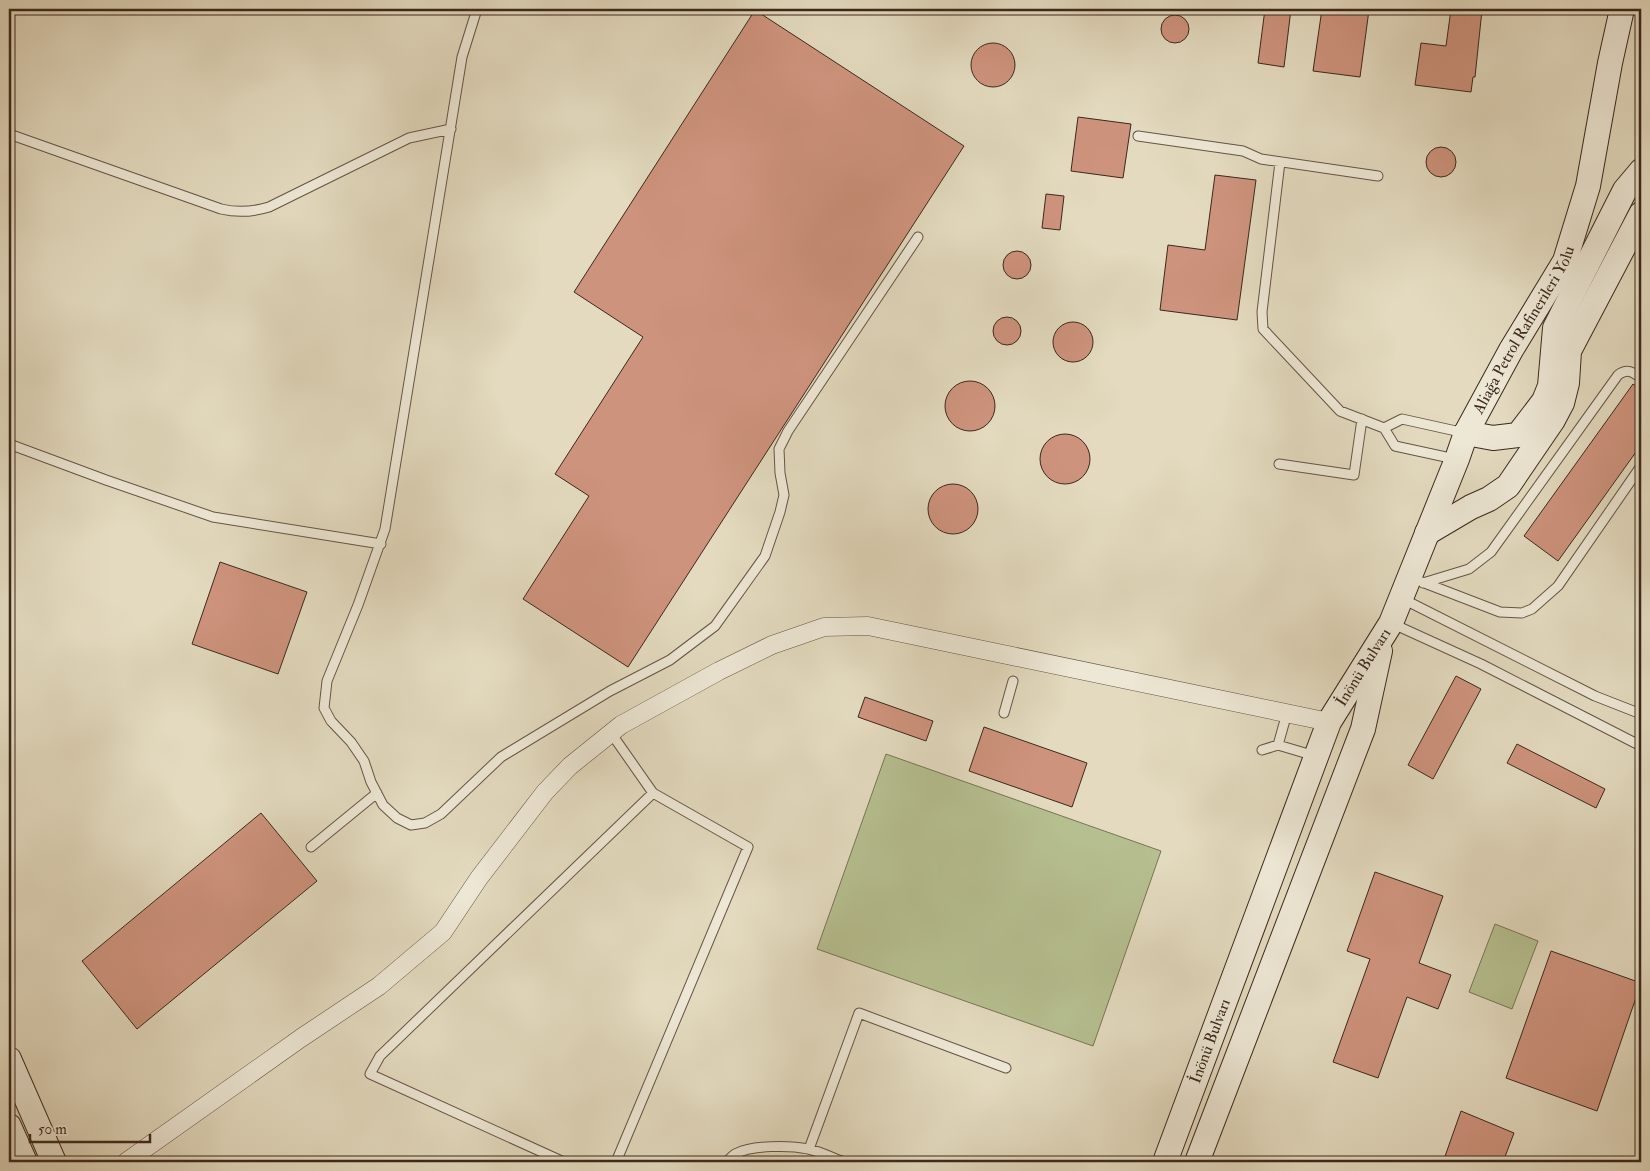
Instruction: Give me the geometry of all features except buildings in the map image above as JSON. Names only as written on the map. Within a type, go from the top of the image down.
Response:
[{"type":"street","name":"Aliağa Petrol Rafinerileri Yolu","points":[[1387,630],[1412,586],[1428,533],[1458,459],[1466,433],[1511,350],[1565,261],[1588,186],[1610,63],[1622,9]]},
{"type":"street","points":[[1466,433],[1493,438],[1518,435],[1544,401],[1550,386],[1555,328],[1625,190],[1641,171]]},
{"type":"street","points":[[1428,533],[1471,507],[1489,499],[1508,486],[1553,420],[1562,403],[1567,383],[1569,351],[1636,224],[1609,222]]},
{"type":"street","points":[[1591,258],[1612,269]]},
{"type":"street","points":[[1571,296],[1591,308]]},
{"type":"street","points":[[126,1162],[300,1038],[379,986],[443,932],[479,878],[546,792],[570,766],[611,733],[621,725],[772,645],[824,627],[868,626],[1329,722]]},
{"type":"street","name":"İnönü Bulvarı","points":[[1165,1162],[1329,722],[1387,630]]},
{"type":"street","name":"İnönü Bulvarı","points":[[1197,1162],[1363,729],[1387,630]]},
{"type":"street","points":[[9,1060],[54,1162]]},
{"type":"street","points":[[9,1126],[25,1162]]},
{"type":"lane","points":[[477,9],[462,57],[389,512],[381,544],[327,681],[324,708],[331,721],[351,742],[364,761],[371,782],[383,805],[397,818],[411,825],[425,823],[441,814],[501,757],[610,691],[670,660],[715,626],[764,556],[780,512],[784,494],[780,473],[779,449],[788,431],[918,237]]},
{"type":"lane","points":[[9,134],[221,209],[241,212],[269,207],[409,138],[451,129]]},
{"type":"lane","points":[[1138,136],[1243,151],[1262,159],[1378,176]]},
{"type":"lane","points":[[1280,162],[1262,312],[1263,329],[1340,411],[1384,428],[1395,446],[1458,459]]},
{"type":"lane","points":[[1412,586],[1469,569],[1491,552],[1618,375],[1626,370],[1641,378]]},
{"type":"lane","points":[[1384,428],[1402,418],[1466,433]]},
{"type":"lane","points":[[1279,464],[1354,475],[1362,419]]},
{"type":"lane","points":[[9,444],[213,517],[381,544]]},
{"type":"lane","points":[[1412,586],[1500,612],[1522,613],[1532,609],[1558,586],[1641,466]]},
{"type":"lane","points":[[1412,586],[1595,696],[1641,714]]},
{"type":"lane","points":[[1387,630],[1480,664],[1641,746]]},
{"type":"lane","points":[[1004,712],[1013,681]]},
{"type":"lane","points":[[1278,745],[1287,713]]},
{"type":"lane","points":[[611,733],[653,793],[748,847],[616,1162]]},
{"type":"lane","points":[[1262,750],[1278,745],[1316,756]]},
{"type":"lane","points":[[311,847],[377,793]]},
{"type":"lane","points":[[564,1162],[370,1074],[380,1056],[653,793]]},
{"type":"lane","points":[[809,1149],[860,1013],[1006,1068]]},
{"type":"lane","points":[[726,1162],[736,1154],[761,1148],[792,1146],[809,1149],[844,1162]]},
{"type":"green space","points":[[886,754],[1161,851],[1093,1046],[817,949]]},
{"type":"green space","points":[[1495,924],[1538,941],[1512,1009],[1469,992]]}]
